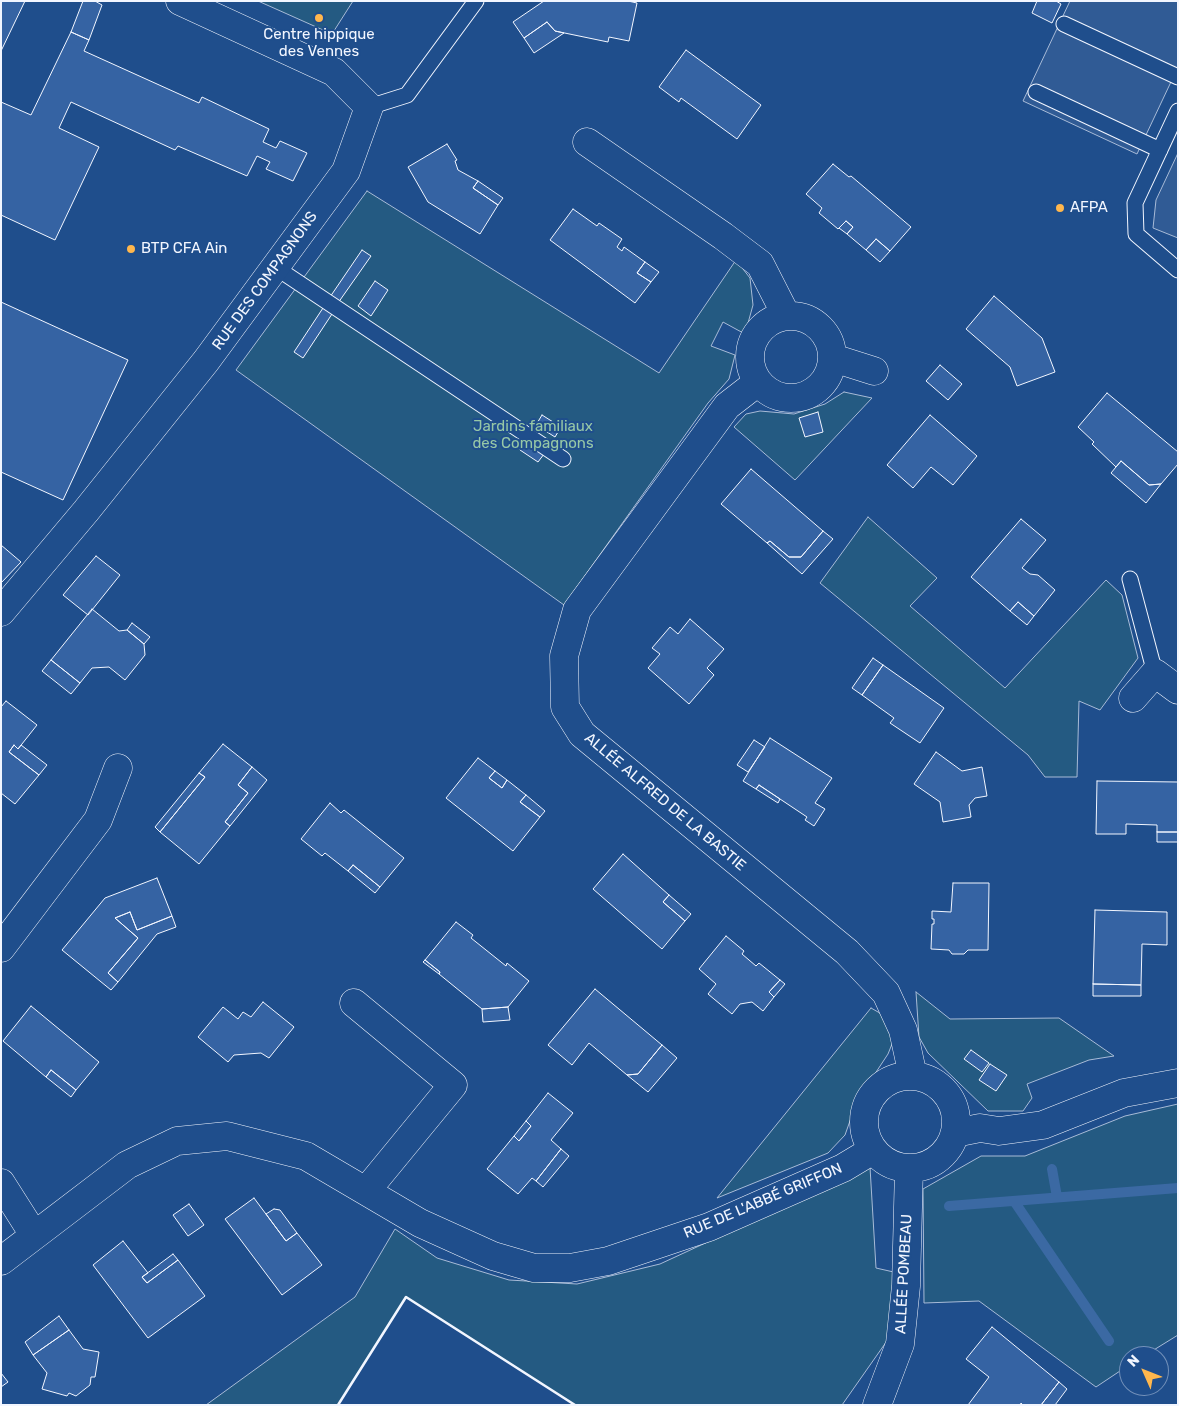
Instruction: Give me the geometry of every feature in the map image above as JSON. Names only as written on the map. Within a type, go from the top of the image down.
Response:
[{"type":"street","points":[[180,1],[334,72],[369,107]]},
{"type":"street","name":"RUE DES COMPAGNONS","points":[[1,612],[86,511],[206,361],[346,171],[369,107]]},
{"type":"street","points":[[587,142],[723,236],[760,264],[786,316]]},
{"type":"street","points":[[786,316],[796,316],[810,320],[822,328],[830,340],[833,358],[830,372],[822,384],[811,393],[797,398],[776,395],[758,382],[752,369],[750,355],[753,341],[761,329],[772,320],[786,316]]},
{"type":"street","points":[[833,358],[874,371]]},
{"type":"street","name":"ALLÉE ALFRED DE LA BASTIE","points":[[758,382],[727,406],[577,610],[564,656],[566,706],[582,734],[847,952],[886,993],[903,1030],[913,1076]]},
{"type":"street","points":[[1133,698],[1154,674],[1178,690]]},
{"type":"street","points":[[1,948],[98,820],[118,768]]},
{"type":"street","points":[[354,1003],[452,1086],[366,1192]]},
{"type":"street","points":[[904,1076],[913,1076],[928,1080],[942,1089],[947,1095],[956,1117],[955,1133],[948,1148],[939,1158],[924,1166],[909,1168],[893,1165],[873,1150],[866,1136],[864,1119],[868,1104],[876,1090],[889,1081],[904,1076]]},
{"type":"street","points":[[955,1133],[980,1128],[999,1131],[1043,1125],[1124,1093],[1178,1083]]},
{"type":"street","name":"RUE DE L'ABBÉ GRIFFON","points":[[1,1261],[127,1166],[177,1141],[227,1136],[306,1156],[420,1223],[493,1256],[534,1268],[570,1268],[608,1261],[709,1228],[843,1168],[873,1150]]},
{"type":"street","name":"ALLÉE POMBEAU","points":[[877,1405],[900,1344],[906,1286],[909,1168]]},
{"type":"street","points":[[1,1183],[34,1235]]},
{"type":"lane","points":[[369,107],[407,95],[476,1]]},
{"type":"lane","points":[[1064,24],[1178,77]]},
{"type":"lane","points":[[1036,92],[1160,150]]},
{"type":"lane","points":[[1177,266],[1136,234],[1135,203],[1178,111]]},
{"type":"lane","points":[[275,267],[563,459]]},
{"type":"lane","points":[[1130,579],[1154,674]]},
{"type":"green space","name":"Centre hippique des Vennes","points":[[258,1],[353,1],[332,34]]},
{"type":"green space","name":"Jardins familiaux des Compagnons","points":[[367,191],[659,373],[736,260],[750,278],[753,305],[745,334],[723,322],[711,346],[735,355],[729,379],[708,403],[564,605],[236,370]]},
{"type":"green space","points":[[844,392],[872,398],[795,480],[734,427],[746,414],[760,411],[794,414],[825,404]]},
{"type":"green space","points":[[868,517],[937,578],[910,606],[1005,688],[1106,580],[1122,595],[1138,658],[1100,710],[1079,701],[1077,777],[1045,777],[1028,755],[820,583]]},
{"type":"green space","points":[[916,992],[950,1019],[1059,1018],[1114,1056],[1089,1060],[1027,1084],[1032,1098],[1023,1111],[988,1111],[928,1053],[919,1037]]},
{"type":"green space","points":[[871,1008],[885,1016],[896,1034],[888,1054],[857,1101],[845,1135],[828,1153],[717,1198]]},
{"type":"green space","points":[[1178,1104],[1178,1335],[1160,1346],[1119,1346],[1119,1372],[1096,1387],[979,1301],[924,1303],[923,1189],[981,1156],[1025,1156],[1125,1116]]},
{"type":"green space","points":[[870,1167],[876,1268],[898,1273],[896,1328],[842,1405],[575,1405],[406,1297],[338,1405],[206,1405],[355,1297],[395,1229],[437,1258],[509,1280],[577,1284],[660,1264]]},
{"type":"shaded area","points":[[1070,1],[1178,1],[1178,67],[1137,154],[1023,101]]},
{"type":"shaded area","points":[[1178,153],[1178,238],[1153,228],[1156,200]]},
{"type":"building","points":[[1,1],[25,1],[1,51]]},
{"type":"building","points":[[83,1],[95,1],[102,5],[89,40],[71,32]]},
{"type":"building","points":[[544,1],[628,1],[637,3],[629,41],[609,37],[608,42],[555,31],[547,22],[524,38],[513,22]]},
{"type":"building","points":[[1037,1],[1056,1],[1061,4],[1052,23],[1032,13]]},
{"type":"building","points":[[547,22],[555,31],[564,33],[534,53],[524,38]]},
{"type":"building","points":[[71,32],[89,40],[84,51],[199,103],[202,97],[269,129],[263,142],[276,148],[280,141],[307,153],[293,181],[266,169],[270,162],[257,156],[247,176],[178,146],[175,150],[71,102],[59,128],[99,147],[55,240],[1,215],[1,102],[31,115]]},
{"type":"building","points":[[686,50],[761,105],[737,139],[681,98],[679,102],[659,87]]},
{"type":"building","points":[[447,144],[457,160],[455,161],[458,170],[478,181],[473,188],[498,205],[480,234],[428,202],[408,167]]},
{"type":"building","points":[[833,164],[849,177],[851,176],[911,227],[890,251],[876,239],[866,250],[847,234],[853,227],[846,221],[838,229],[819,213],[822,208],[806,194]]},
{"type":"building","points":[[478,181],[503,198],[498,205],[473,188]]},
{"type":"building","points":[[573,209],[597,226],[599,223],[622,239],[617,247],[622,251],[624,247],[645,262],[637,273],[651,282],[635,303],[550,240]]},
{"type":"building","points":[[846,221],[853,227],[847,234],[839,228]]},
{"type":"building","points":[[876,239],[890,251],[880,262],[866,250]]},
{"type":"building","points":[[362,250],[371,256],[338,303],[330,297]]},
{"type":"building","points":[[645,262],[659,272],[651,282],[637,273]]},
{"type":"building","points":[[375,281],[388,290],[371,316],[358,306]]},
{"type":"building","points":[[994,296],[1042,338],[1055,372],[1017,386],[1010,367],[966,329]]},
{"type":"building","points":[[1,302],[128,360],[63,500],[1,472]]},
{"type":"building","points":[[323,308],[332,314],[303,358],[294,352]]},
{"type":"building","points":[[940,365],[962,384],[948,400],[926,381]]},
{"type":"building","points":[[1107,393],[1178,452],[1178,464],[1161,484],[1149,485],[1121,461],[1116,467],[1092,444],[1094,442],[1078,427]]},
{"type":"building","points":[[818,412],[823,432],[805,437],[799,418]]},
{"type":"building","points":[[542,415],[561,427],[555,437],[536,425]]},
{"type":"building","points":[[930,415],[977,456],[953,485],[931,467],[913,488],[887,465]]},
{"type":"building","points":[[525,441],[544,454],[538,462],[520,450]]},
{"type":"building","points":[[1121,461],[1149,485],[1161,484],[1146,503],[1111,473]]},
{"type":"building","points":[[751,469],[823,531],[801,557],[789,557],[770,541],[767,543],[721,504]]},
{"type":"building","points":[[1021,519],[1046,540],[1022,568],[1030,574],[1038,575],[1055,590],[1034,616],[1018,602],[1010,611],[971,577]]},
{"type":"building","points":[[823,531],[833,539],[802,574],[767,543],[770,541],[789,557],[801,557]]},
{"type":"building","points":[[1,545],[21,562],[1,583]]},
{"type":"building","points":[[96,556],[120,575],[88,615],[63,595]]},
{"type":"building","points":[[1018,602],[1034,616],[1027,625],[1010,611]]},
{"type":"building","points":[[92,609],[119,631],[127,630],[144,644],[145,655],[125,680],[109,667],[92,668],[80,683],[51,660]]},
{"type":"building","points":[[690,619],[724,649],[707,668],[714,675],[689,704],[648,668],[660,654],[652,648],[670,627],[678,634]]},
{"type":"building","points":[[132,623],[150,637],[144,644],[127,630]]},
{"type":"building","points":[[873,658],[883,665],[862,695],[852,688]]},
{"type":"building","points":[[51,660],[80,683],[71,694],[42,671]]},
{"type":"building","points":[[883,665],[944,708],[920,743],[890,723],[894,718],[862,695]]},
{"type":"building","points":[[6,701],[37,725],[18,749],[14,745],[9,752],[39,775],[15,804],[1,793],[1,707]]},
{"type":"building","points":[[770,738],[832,778],[815,803],[825,809],[814,826],[805,820],[807,817],[759,785],[756,789],[743,781]]},
{"type":"building","points":[[754,740],[765,747],[748,772],[737,765]]},
{"type":"building","points":[[223,744],[252,767],[238,785],[248,793],[225,822],[230,826],[199,864],[160,832],[205,777],[199,773]]},
{"type":"building","points":[[14,745],[18,749],[21,745],[47,765],[39,775],[9,752]]},
{"type":"building","points":[[936,752],[962,771],[982,767],[987,796],[975,798],[969,805],[971,817],[943,822],[940,802],[914,784]]},
{"type":"building","points":[[478,758],[495,771],[489,778],[502,788],[507,780],[526,795],[520,802],[540,817],[513,851],[446,798]]},
{"type":"building","points":[[252,767],[267,780],[230,826],[225,822],[248,793],[238,785]]},
{"type":"building","points":[[495,771],[507,780],[502,788],[489,778]]},
{"type":"building","points":[[199,773],[205,777],[160,832],[155,827]]},
{"type":"building","points":[[1097,781],[1178,782],[1178,832],[1157,832],[1157,825],[1126,824],[1126,834],[1096,834]]},
{"type":"building","points":[[759,785],[780,799],[778,803],[756,789]]},
{"type":"building","points":[[526,795],[545,811],[540,817],[520,802]]},
{"type":"building","points":[[330,803],[341,813],[344,810],[404,858],[380,887],[353,865],[348,871],[325,853],[322,856],[301,839]]},
{"type":"building","points":[[1157,832],[1178,832],[1178,842],[1157,842]]},
{"type":"building","points":[[623,854],[669,895],[663,902],[685,921],[662,949],[593,889]]},
{"type":"building","points":[[353,865],[380,887],[375,893],[348,871]]},
{"type":"building","points":[[157,878],[172,916],[137,930],[130,912],[115,918],[138,938],[108,973],[118,982],[111,990],[62,950],[105,898]]},
{"type":"building","points":[[953,883],[989,883],[988,950],[968,950],[964,954],[952,954],[949,950],[931,949],[932,924],[934,924],[932,911],[951,912]]},
{"type":"building","points":[[669,895],[691,914],[685,921],[663,902]]},
{"type":"building","points":[[1095,910],[1167,912],[1167,945],[1142,944],[1141,985],[1093,984]]},
{"type":"building","points":[[130,912],[137,930],[172,916],[176,927],[157,934],[118,982],[108,973],[138,938],[115,918]]},
{"type":"building","points":[[456,922],[473,935],[471,938],[506,966],[507,963],[529,981],[508,1007],[482,1009],[425,960]]},
{"type":"building","points":[[726,936],[744,951],[742,954],[756,966],[759,963],[780,980],[769,992],[774,997],[763,1011],[752,1002],[740,1004],[732,1014],[708,994],[716,984],[699,969]]},
{"type":"building","points":[[425,960],[440,972],[439,974],[423,962]]},
{"type":"building","points":[[780,980],[785,984],[774,997],[769,992]]},
{"type":"building","points":[[1093,984],[1141,985],[1141,996],[1093,996]]},
{"type":"building","points":[[595,989],[662,1045],[638,1074],[627,1075],[589,1043],[572,1065],[548,1045]]},
{"type":"building","points":[[263,1002],[294,1027],[269,1058],[261,1053],[234,1055],[228,1062],[198,1037],[223,1007],[238,1019],[243,1012],[251,1017]]},
{"type":"building","points":[[31,1006],[99,1062],[76,1090],[51,1070],[46,1077],[3,1041]]},
{"type":"building","points":[[508,1007],[510,1020],[483,1022],[482,1009]]},
{"type":"building","points":[[662,1045],[677,1058],[648,1092],[627,1075],[638,1074]]},
{"type":"building","points":[[971,1050],[989,1063],[982,1072],[964,1059]]},
{"type":"building","points":[[990,1064],[1007,1075],[996,1091],[979,1080]]},
{"type":"building","points":[[51,1070],[76,1090],[71,1097],[46,1077]]},
{"type":"building","points":[[548,1093],[573,1113],[551,1140],[561,1149],[536,1181],[532,1178],[518,1194],[487,1169],[514,1136],[519,1141],[531,1126],[526,1121]]},
{"type":"building","points":[[526,1121],[531,1126],[519,1141],[514,1136]]},
{"type":"building","points":[[561,1149],[569,1156],[543,1187],[536,1181]]},
{"type":"building","points":[[254,1198],[286,1241],[297,1233],[322,1265],[282,1295],[225,1219]]},
{"type":"building","points":[[189,1204],[204,1225],[188,1236],[173,1215]]},
{"type":"building","points":[[274,1209],[280,1210],[297,1233],[286,1241],[266,1214]]},
{"type":"building","points":[[123,1241],[148,1273],[142,1277],[147,1283],[178,1260],[205,1296],[148,1338],[93,1265]]},
{"type":"building","points":[[173,1254],[178,1260],[147,1283],[142,1277]]},
{"type":"building","points":[[59,1316],[69,1330],[33,1355],[25,1342]]},
{"type":"building","points":[[992,1327],[1059,1382],[1041,1405],[1023,1405],[1021,1403],[1020,1405],[968,1405],[989,1377],[966,1359]]},
{"type":"building","points":[[69,1330],[83,1349],[99,1352],[95,1377],[91,1377],[90,1385],[76,1396],[69,1393],[67,1396],[42,1389],[47,1373],[33,1355]]},
{"type":"building","points":[[1,1373],[8,1382],[1,1387]]},
{"type":"building","points":[[1059,1382],[1067,1389],[1055,1405],[1041,1405]]},
{"type":"waterway","points":[[1052,1169],[1057,1197]]},
{"type":"waterway","points":[[949,1206],[1178,1188]]},
{"type":"waterway","points":[[1014,1201],[1109,1341]]},
{"type":"wall","points":[[338,1405],[406,1297],[575,1405]]},
{"type":"place","name":"Centre hippique des Vennes","points":[[319,18]]},
{"type":"place","name":"AFPA","points":[[1060,208]]},
{"type":"place","name":"BTP CFA Ain","points":[[131,249]]}]
